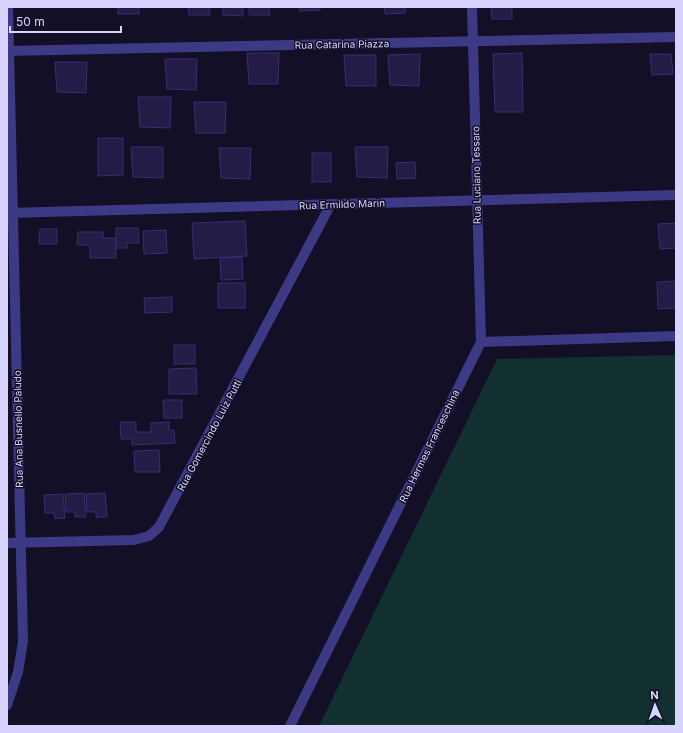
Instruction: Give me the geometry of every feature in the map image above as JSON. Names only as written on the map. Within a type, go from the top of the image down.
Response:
[{"type":"street","name":"Rua Ana Busnello Paludo","points":[[7,705],[18,672],[22,642],[20,543],[12,382],[8,7]]},
{"type":"street","name":"Rua Luciano Tessaro","points":[[472,7],[481,342]]},
{"type":"street","name":"Rua Catarina Piazza","points":[[8,51],[676,37]]},
{"type":"street","name":"Rua Ermildo Marin","points":[[10,213],[676,195]]},
{"type":"street","name":"Rua Gomercindo Luiz Putti","points":[[7,543],[134,540],[148,536],[159,528],[331,204]]},
{"type":"street","points":[[481,342],[676,336]]},
{"type":"street","name":"Rua Hermes Franceschina","points":[[290,726],[481,342]]},
{"type":"green space","points":[[676,355],[676,726],[319,726],[497,359]]},
{"type":"building","points":[[118,7],[139,7],[139,14],[118,14]]},
{"type":"building","points":[[188,7],[209,7],[210,15],[189,15]]},
{"type":"building","points":[[222,7],[243,7],[243,16],[223,15]]},
{"type":"building","points":[[249,7],[269,7],[270,15],[249,15]]},
{"type":"building","points":[[299,7],[320,7],[320,10],[300,11]]},
{"type":"building","points":[[384,7],[405,7],[405,13],[385,14]]},
{"type":"building","points":[[491,7],[512,7],[512,19],[492,19]]},
{"type":"building","points":[[247,53],[279,53],[278,84],[249,84]]},
{"type":"building","points":[[522,53],[523,112],[495,112],[493,54]]},
{"type":"building","points":[[420,54],[419,86],[390,85],[388,55]]},
{"type":"building","points":[[650,54],[671,54],[673,74],[652,75]]},
{"type":"building","points":[[344,55],[376,55],[376,86],[346,86]]},
{"type":"building","points":[[165,59],[197,59],[196,90],[167,89]]},
{"type":"building","points":[[55,62],[87,62],[86,93],[57,92]]},
{"type":"building","points":[[138,97],[171,97],[170,128],[140,127]]},
{"type":"building","points":[[194,102],[226,102],[225,133],[196,133]]},
{"type":"building","points":[[98,138],[123,138],[123,175],[98,176]]},
{"type":"building","points":[[131,147],[163,147],[163,178],[133,177]]},
{"type":"building","points":[[355,147],[388,147],[387,178],[357,177]]},
{"type":"building","points":[[219,148],[251,148],[250,179],[221,178]]},
{"type":"building","points":[[312,153],[331,153],[331,182],[312,182]]},
{"type":"building","points":[[415,162],[416,178],[397,179],[396,163]]},
{"type":"building","points":[[245,221],[247,256],[194,259],[192,223]]},
{"type":"building","points":[[676,223],[676,248],[660,249],[658,224]]},
{"type":"building","points":[[116,228],[138,228],[139,243],[127,243],[127,248],[116,248]]},
{"type":"building","points":[[40,229],[57,229],[57,244],[39,244]]},
{"type":"building","points":[[166,230],[167,253],[144,254],[143,231]]},
{"type":"building","points":[[78,232],[103,232],[103,238],[116,238],[116,258],[90,258],[90,245],[77,245]]},
{"type":"building","points":[[242,257],[243,279],[221,280],[220,258]]},
{"type":"building","points":[[676,281],[676,308],[658,309],[657,282]]},
{"type":"building","points":[[218,283],[245,283],[245,308],[218,308]]},
{"type":"building","points":[[172,297],[172,312],[145,313],[144,298]]},
{"type":"building","points":[[174,345],[195,345],[195,364],[174,364]]},
{"type":"building","points":[[196,368],[197,394],[169,394],[169,369]]},
{"type":"building","points":[[163,400],[182,400],[182,418],[164,418]]},
{"type":"building","points":[[120,422],[136,422],[136,432],[151,432],[151,423],[169,422],[169,430],[174,430],[175,443],[132,445],[132,439],[121,439]]},
{"type":"building","points":[[159,450],[160,472],[135,472],[134,451]]},
{"type":"building","points":[[84,493],[86,517],[75,517],[75,512],[66,512],[65,494]]},
{"type":"building","points":[[105,493],[107,517],[96,517],[96,512],[87,512],[86,494]]},
{"type":"building","points":[[63,494],[65,518],[55,519],[54,513],[45,513],[44,495]]}]
